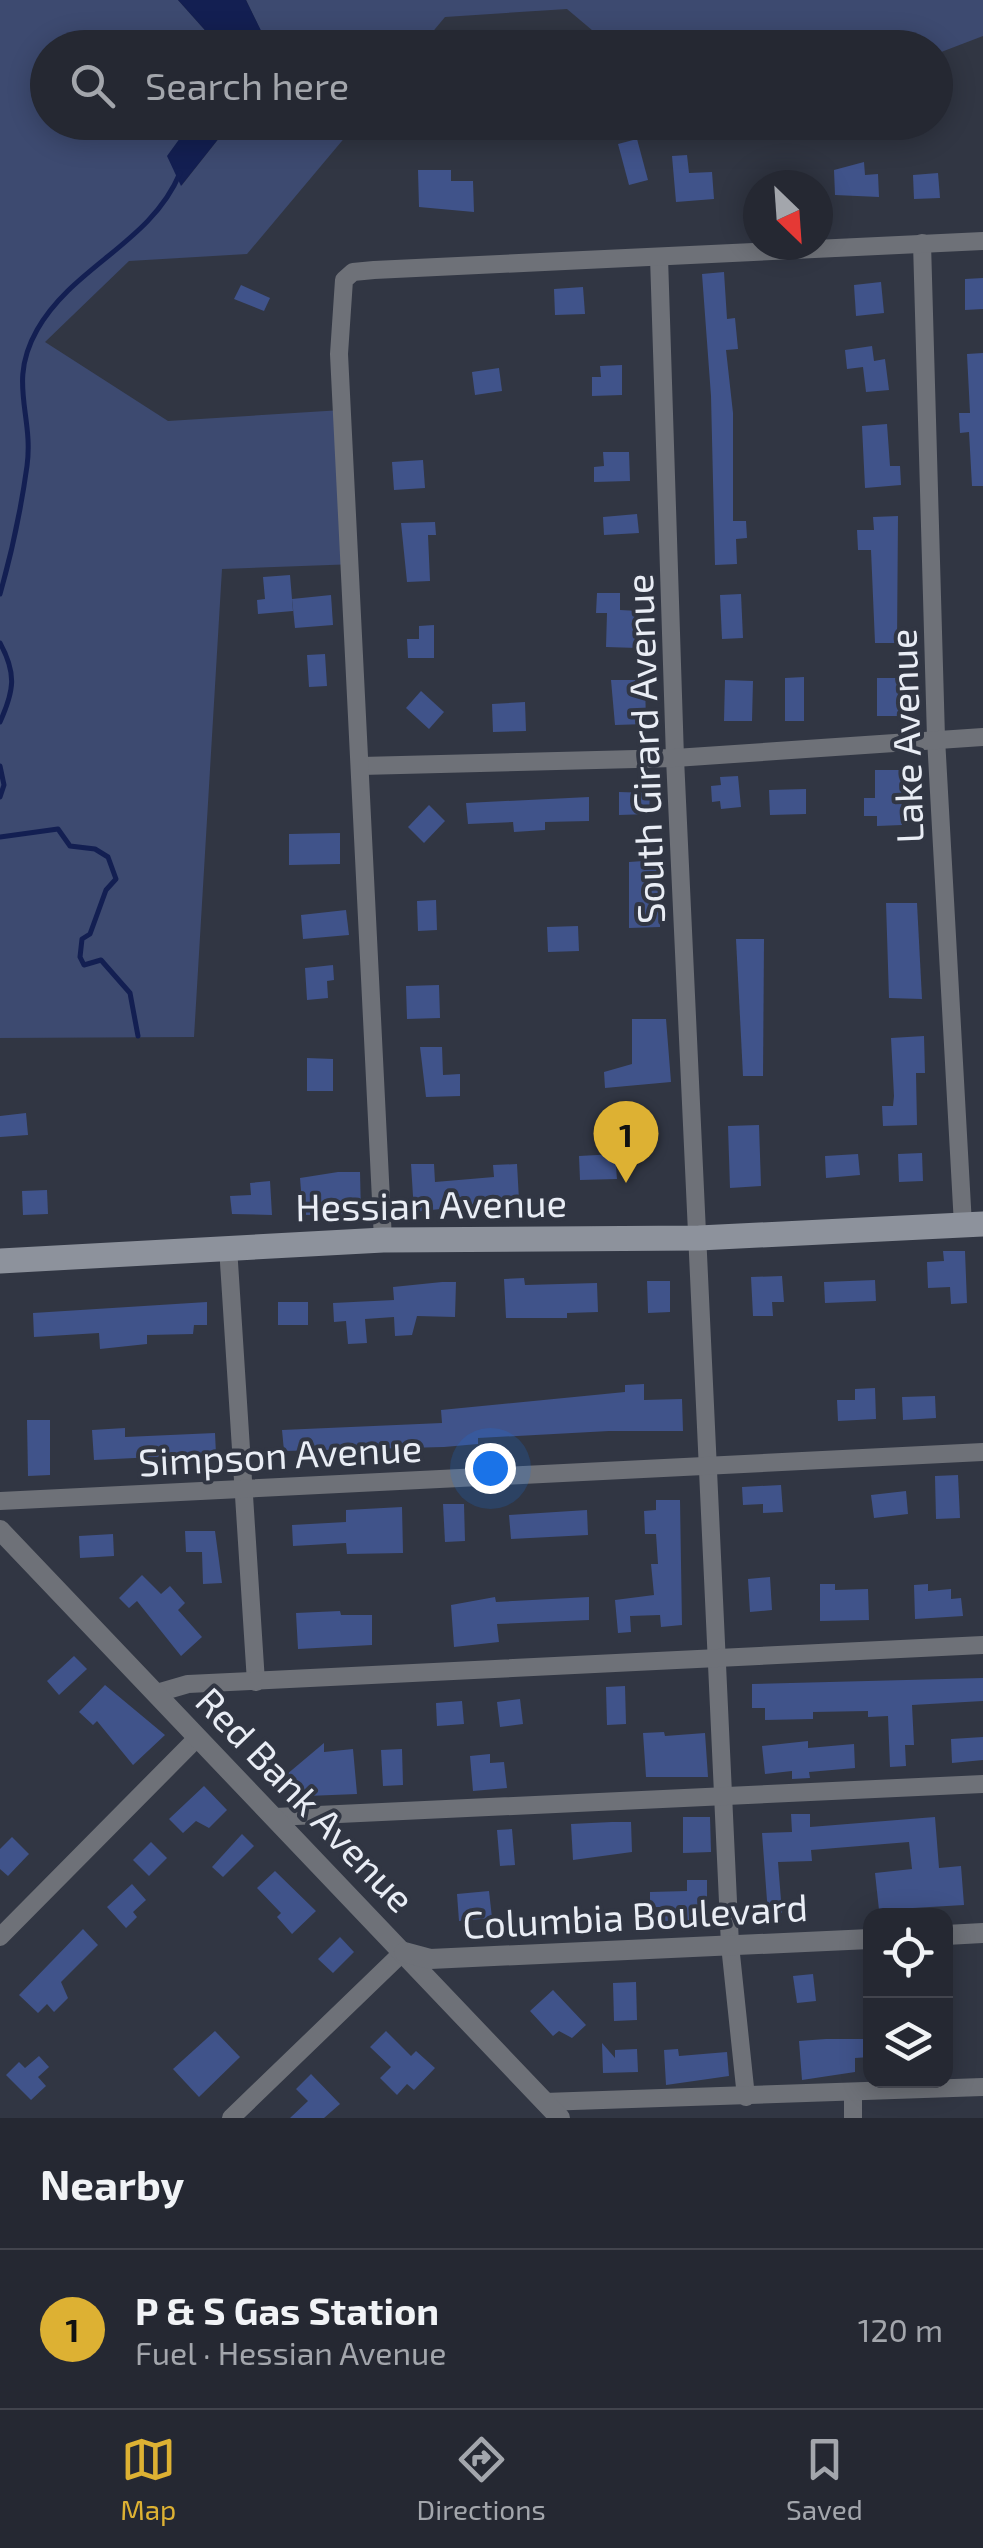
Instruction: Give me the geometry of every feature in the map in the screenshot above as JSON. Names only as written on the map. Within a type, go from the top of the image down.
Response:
[{"type":"main road","name":"Hessian Avenue","points":[[0,1261],[383,1240],[699,1238],[973,1225]]},
{"type":"street","points":[[383,1240],[339,354],[344,280],[353,272],[374,270],[983,240]]},
{"type":"street","name":"Lake Avenue","points":[[922,243],[936,738],[973,1225]]},
{"type":"street","name":"South Girard Avenue","points":[[658,256],[674,758],[720,1661],[730,1945],[746,2097]]},
{"type":"street","points":[[361,766],[674,758],[983,736]]},
{"type":"street","points":[[228,1247],[256,1682]]},
{"type":"street","name":"Simpson Avenue","points":[[0,1501],[983,1452]]},
{"type":"street","name":"Red Bank Avenue","points":[[0,1530],[560,2118]]},
{"type":"street","points":[[157,1693],[188,1684],[720,1661],[983,1645]]},
{"type":"street","points":[[0,1937],[197,1738]]},
{"type":"street","points":[[275,1816],[983,1784]]},
{"type":"street","points":[[953,1935],[983,1933]]},
{"type":"street","name":"Columbia Boulevard","points":[[403,1952],[430,1959],[863,1938]]},
{"type":"street","points":[[231,2118],[403,1952]]},
{"type":"street","points":[[544,2102],[983,2087]]},
{"type":"street","points":[[853,2094],[853,2118]]},
{"type":"shaded area","points":[[0,0],[178,0],[205,30],[30,30],[30,140],[179,140],[168,156],[182,185],[218,140],[343,140],[247,254],[129,261],[45,342],[168,421],[342,410],[357,564],[222,569],[194,1037],[0,1038]]},
{"type":"shaded area","points":[[178,0],[246,0],[261,30],[205,30]]},
{"type":"shaded area","points":[[246,0],[983,0],[983,36],[953,47],[953,30],[592,30],[567,9],[445,17],[434,30],[260,30]]},
{"type":"shaded area","points":[[179,140],[218,140],[181,186],[167,156]]},
{"type":"building","points":[[637,140],[648,180],[629,185],[618,144]]},
{"type":"building","points":[[687,155],[689,173],[712,172],[714,199],[676,202],[672,156]]},
{"type":"building","points":[[864,162],[865,175],[878,174],[879,197],[835,195],[834,170]]},
{"type":"building","points":[[418,170],[451,170],[451,181],[473,181],[474,212],[419,207]]},
{"type":"building","points":[[938,173],[940,198],[914,199],[913,175]]},
{"type":"building","points":[[724,272],[727,319],[735,318],[738,349],[726,350],[733,413],[733,521],[746,521],[747,538],[736,539],[737,564],[715,565],[711,396],[702,274]]},
{"type":"building","points":[[983,278],[983,309],[965,310],[965,279]]},
{"type":"building","points":[[881,282],[884,313],[856,316],[854,285]]},
{"type":"building","points":[[241,285],[270,298],[264,311],[234,299]]},
{"type":"building","points":[[583,287],[585,314],[555,315],[554,289]]},
{"type":"building","points":[[872,346],[874,361],[885,359],[889,390],[866,392],[863,367],[847,369],[845,350]]},
{"type":"building","points":[[983,353],[983,486],[972,486],[969,432],[960,433],[959,413],[970,413],[967,354]]},
{"type":"building","points":[[622,365],[622,395],[592,396],[592,377],[601,377],[600,366]]},
{"type":"building","points":[[499,368],[502,391],[475,395],[472,372]]},
{"type":"building","points":[[887,424],[890,466],[900,466],[901,485],[865,488],[862,426]]},
{"type":"building","points":[[603,452],[629,452],[630,481],[594,482],[594,467],[604,466]]},
{"type":"building","points":[[423,460],[425,488],[394,490],[392,462]]},
{"type":"building","points":[[637,514],[639,533],[604,535],[603,517]]},
{"type":"building","points":[[898,516],[897,643],[875,643],[871,550],[858,550],[857,530],[874,530],[873,517]]},
{"type":"building","points":[[435,522],[436,535],[428,535],[430,581],[407,582],[401,523]]},
{"type":"building","points":[[290,575],[293,611],[258,614],[257,600],[265,599],[263,577]]},
{"type":"building","points":[[597,593],[620,593],[620,610],[639,611],[638,648],[606,647],[607,613],[596,613]]},
{"type":"building","points":[[741,594],[743,638],[722,639],[720,595]]},
{"type":"building","points":[[331,595],[333,625],[295,628],[292,599]]},
{"type":"building","points":[[434,625],[434,658],[408,658],[407,639],[419,639],[419,626]]},
{"type":"building","points":[[325,654],[327,686],[309,687],[307,655]]},
{"type":"building","points":[[804,677],[804,721],[785,721],[785,678]]},
{"type":"building","points":[[877,678],[902,678],[903,716],[877,716]]},
{"type":"building","points":[[611,680],[645,680],[646,724],[615,725]]},
{"type":"building","points":[[725,680],[753,681],[752,721],[724,721]]},
{"type":"building","points":[[421,691],[444,712],[429,729],[406,708]]},
{"type":"building","points":[[525,702],[526,731],[493,732],[492,704]]},
{"type":"building","points":[[875,770],[901,770],[902,825],[877,826],[877,816],[864,816],[864,798],[875,798]]},
{"type":"building","points":[[738,776],[741,807],[721,809],[720,801],[712,802],[711,786],[721,785],[720,777]]},
{"type":"building","points":[[806,789],[806,814],[770,815],[769,790]]},
{"type":"building","points":[[619,792],[650,793],[649,814],[619,815]]},
{"type":"building","points":[[589,797],[589,821],[545,822],[545,830],[514,832],[513,822],[468,824],[466,803]]},
{"type":"building","points":[[429,805],[445,821],[424,843],[408,827]]},
{"type":"building","points":[[340,833],[340,864],[289,865],[289,834]]},
{"type":"building","points":[[658,860],[660,927],[629,928],[629,862]]},
{"type":"building","points":[[436,900],[437,930],[418,931],[417,901]]},
{"type":"building","points":[[886,903],[917,903],[922,999],[889,998]]},
{"type":"building","points":[[346,910],[349,935],[303,939],[301,915]]},
{"type":"building","points":[[578,926],[579,951],[548,952],[547,927]]},
{"type":"building","points":[[736,939],[764,939],[763,1076],[743,1076]]},
{"type":"building","points":[[333,965],[334,980],[327,981],[328,998],[307,1000],[305,968]]},
{"type":"building","points":[[439,985],[440,1018],[407,1019],[406,986]]},
{"type":"building","points":[[632,1019],[666,1019],[671,1082],[605,1088],[604,1072],[632,1064]]},
{"type":"building","points":[[924,1036],[925,1073],[916,1073],[917,1125],[883,1126],[882,1106],[893,1106],[894,1096],[891,1038]]},
{"type":"building","points":[[420,1047],[442,1047],[443,1075],[460,1074],[460,1096],[426,1097]]},
{"type":"building","points":[[307,1058],[333,1059],[333,1091],[307,1091]]},
{"type":"building","points":[[26,1113],[28,1135],[0,1137],[0,1116]]},
{"type":"building","points":[[759,1125],[761,1186],[730,1188],[728,1126]]},
{"type":"building","points":[[922,1153],[923,1181],[899,1182],[898,1154]]},
{"type":"building","points":[[615,1154],[617,1179],[580,1180],[579,1156]]},
{"type":"building","points":[[858,1154],[860,1175],[826,1178],[825,1156]]},
{"type":"building","points":[[411,1164],[434,1164],[435,1182],[494,1177],[493,1165],[517,1164],[519,1200],[414,1212]]},
{"type":"building","points":[[360,1172],[361,1214],[303,1215],[300,1178]]},
{"type":"building","points":[[270,1181],[272,1215],[232,1214],[230,1196],[251,1195],[250,1183]]},
{"type":"building","points":[[47,1190],[48,1214],[23,1215],[22,1191]]},
{"type":"building","points":[[943,1251],[965,1251],[967,1303],[951,1304],[950,1287],[928,1288],[927,1262],[944,1261]]},
{"type":"building","points":[[782,1276],[784,1302],[772,1302],[773,1316],[753,1316],[751,1277]]},
{"type":"building","points":[[524,1278],[525,1285],[597,1283],[598,1312],[567,1313],[567,1318],[506,1318],[504,1279]]},
{"type":"building","points":[[875,1280],[876,1301],[825,1303],[824,1282]]},
{"type":"building","points":[[647,1281],[670,1281],[670,1312],[648,1313]]},
{"type":"building","points":[[456,1282],[455,1317],[417,1316],[412,1335],[395,1336],[394,1317],[365,1319],[367,1343],[348,1344],[346,1321],[334,1322],[333,1303],[394,1300],[393,1287]]},
{"type":"building","points":[[207,1302],[207,1325],[194,1325],[193,1334],[147,1335],[147,1344],[100,1349],[99,1333],[34,1337],[33,1313]]},
{"type":"building","points":[[278,1302],[308,1302],[308,1325],[278,1325]]},
{"type":"building","points":[[644,1384],[644,1400],[682,1399],[683,1431],[478,1438],[478,1444],[444,1447],[284,1451],[282,1430],[442,1423],[441,1410],[625,1392],[625,1385]]},
{"type":"building","points":[[875,1388],[876,1419],[838,1421],[837,1400],[855,1400],[855,1389]]},
{"type":"building","points":[[935,1396],[936,1418],[903,1420],[902,1397]]},
{"type":"building","points":[[27,1420],[50,1420],[50,1475],[28,1476]]},
{"type":"building","points":[[125,1428],[125,1437],[215,1433],[216,1454],[94,1460],[92,1430]]},
{"type":"building","points":[[958,1475],[960,1518],[936,1519],[935,1476]]},
{"type":"building","points":[[781,1485],[783,1512],[763,1513],[763,1504],[743,1505],[742,1487]]},
{"type":"building","points":[[906,1491],[908,1514],[874,1518],[871,1495]]},
{"type":"building","points":[[656,1500],[680,1500],[682,1625],[661,1627],[660,1615],[630,1616],[631,1632],[618,1633],[615,1600],[654,1595],[651,1564],[658,1564],[656,1534],[645,1534],[644,1511],[656,1510]]},
{"type":"building","points":[[443,1504],[464,1504],[465,1541],[445,1542]]},
{"type":"building","points":[[402,1507],[403,1553],[347,1554],[346,1543],[293,1546],[292,1525],[346,1522],[346,1510]]},
{"type":"building","points":[[587,1510],[588,1535],[511,1539],[509,1515]]},
{"type":"building","points":[[185,1531],[215,1531],[222,1583],[203,1584],[202,1552],[186,1552]]},
{"type":"building","points":[[113,1534],[114,1556],[80,1558],[79,1536]]},
{"type":"building","points":[[142,1575],[161,1594],[170,1586],[185,1603],[178,1610],[202,1637],[181,1656],[137,1601],[129,1608],[119,1598]]},
{"type":"building","points":[[770,1577],[772,1610],[750,1612],[748,1579]]},
{"type":"building","points":[[820,1584],[835,1584],[835,1590],[868,1589],[869,1620],[820,1621]]},
{"type":"building","points":[[928,1584],[928,1591],[951,1589],[951,1599],[961,1598],[963,1616],[915,1619],[914,1585]]},
{"type":"building","points":[[495,1597],[496,1602],[589,1597],[589,1620],[497,1624],[499,1642],[454,1647],[451,1605]]},
{"type":"building","points":[[340,1611],[341,1615],[372,1615],[372,1645],[298,1649],[296,1613]]},
{"type":"building","points":[[74,1656],[87,1669],[59,1695],[47,1681]]},
{"type":"building","points":[[983,1678],[983,1701],[912,1705],[914,1745],[905,1745],[906,1766],[890,1767],[888,1716],[868,1717],[868,1711],[813,1712],[813,1719],[765,1720],[765,1708],[752,1708],[752,1684]]},
{"type":"building","points":[[105,1685],[165,1735],[133,1765],[97,1721],[93,1725],[79,1712]]},
{"type":"building","points":[[625,1686],[626,1724],[607,1725],[606,1687]]},
{"type":"building","points":[[520,1699],[523,1724],[500,1727],[497,1702]]},
{"type":"building","points":[[462,1701],[464,1724],[437,1726],[436,1703]]},
{"type":"building","points":[[664,1732],[665,1736],[705,1733],[708,1777],[646,1777],[643,1733]]},
{"type":"building","points":[[983,1737],[983,1760],[952,1763],[951,1739]]},
{"type":"building","points":[[808,1741],[808,1748],[854,1744],[855,1768],[809,1772],[810,1778],[792,1779],[792,1771],[765,1774],[762,1746]]},
{"type":"building","points":[[324,1743],[324,1752],[353,1749],[357,1794],[307,1796],[286,1775]]},
{"type":"building","points":[[402,1749],[403,1785],[383,1786],[381,1750]]},
{"type":"building","points":[[490,1754],[490,1763],[504,1762],[507,1788],[473,1791],[470,1756]]},
{"type":"building","points":[[204,1786],[227,1810],[209,1828],[196,1821],[183,1833],[169,1819]]},
{"type":"building","points":[[791,1814],[810,1814],[810,1827],[935,1817],[939,1868],[961,1866],[964,1905],[879,1908],[875,1873],[912,1869],[909,1842],[811,1850],[812,1861],[778,1862],[782,1913],[768,1914],[762,1833],[792,1832]]},
{"type":"building","points":[[683,1817],[710,1817],[711,1852],[683,1853]]},
{"type":"building","points":[[631,1822],[632,1852],[573,1860],[571,1824]]},
{"type":"building","points":[[512,1829],[515,1865],[500,1866],[497,1830]]},
{"type":"building","points":[[242,1834],[254,1846],[223,1877],[212,1867]]},
{"type":"building","points":[[12,1837],[29,1854],[8,1876],[0,1869],[0,1849]]},
{"type":"building","points":[[151,1842],[167,1858],[149,1876],[133,1860]]},
{"type":"building","points":[[275,1871],[316,1911],[292,1934],[277,1917],[281,1913],[257,1888]]},
{"type":"building","points":[[687,1880],[707,1880],[707,1920],[661,1921],[661,1907],[650,1907],[650,1892],[687,1891]]},
{"type":"building","points":[[132,1884],[146,1900],[133,1912],[137,1917],[126,1928],[107,1907]]},
{"type":"building","points":[[489,1891],[492,1918],[459,1921],[457,1894]]},
{"type":"building","points":[[83,1929],[98,1945],[61,1982],[68,1998],[54,2012],[47,2004],[38,2013],[19,1995]]},
{"type":"building","points":[[340,1937],[354,1952],[333,1973],[318,1959]]},
{"type":"building","points":[[813,1974],[816,2001],[797,2003],[793,1976]]},
{"type":"building","points":[[636,1982],[637,2020],[614,2021],[613,1983]]},
{"type":"building","points":[[553,1990],[586,2025],[572,2038],[559,2031],[553,2036],[530,2011]]},
{"type":"building","points":[[215,2031],[240,2057],[199,2097],[173,2069]]},
{"type":"building","points":[[386,2031],[411,2056],[416,2051],[435,2068],[414,2090],[407,2084],[397,2095],[380,2078],[391,2067],[370,2047]]},
{"type":"building","points":[[863,2039],[863,2057],[855,2058],[855,2072],[802,2080],[799,2041]]},
{"type":"building","points":[[602,2043],[615,2058],[615,2050],[637,2049],[638,2072],[603,2073]]},
{"type":"building","points":[[678,2049],[679,2056],[727,2052],[729,2076],[666,2085],[664,2050]]},
{"type":"building","points":[[39,2056],[49,2067],[38,2077],[46,2086],[31,2100],[6,2075],[19,2062],[25,2068]]},
{"type":"building","points":[[311,2074],[340,2104],[324,2118],[290,2118],[308,2101],[296,2089]]},
{"type":"waterway","points":[[0,594],[27,466],[22,383],[28,349],[52,308],[70,288],[132,237],[167,197],[180,173]]},
{"type":"waterway","points":[[0,643],[12,682],[0,722]]},
{"type":"waterway","points":[[0,766],[4,785],[0,797]]},
{"type":"waterway","points":[[0,837],[58,829],[70,846],[95,849],[108,857],[116,879],[106,890],[90,934],[82,939],[80,957],[84,965],[101,960],[130,993],[138,1036]]},
{"type":"place","name":"P & S Gas Station","points":[[626,1183]]}]
